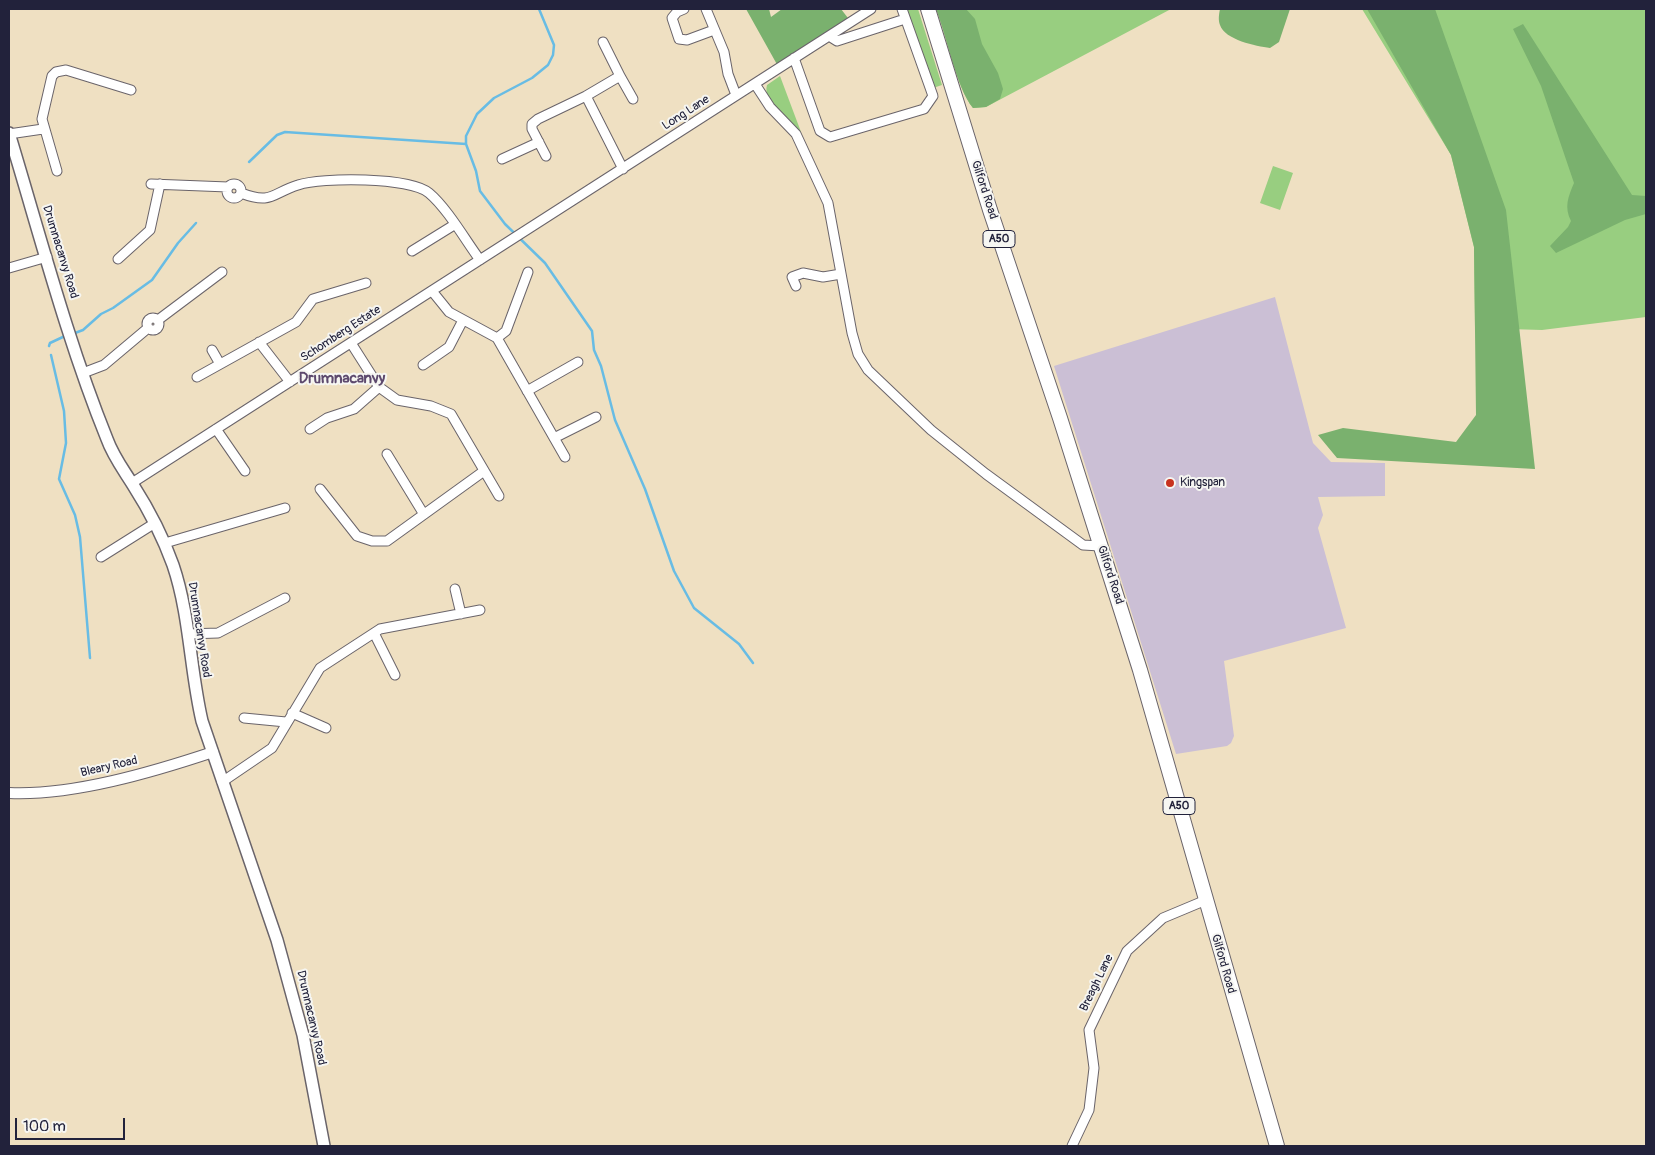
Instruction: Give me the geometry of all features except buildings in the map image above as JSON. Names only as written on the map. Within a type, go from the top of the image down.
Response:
[{"type":"main road","name":"Gilford Road","points":[[928,9],[990,210],[1142,678],[1276,1146]]},
{"type":"main road","name":"Drumnacanvy Road","points":[[9,134],[83,373],[108,441],[115,458],[132,483],[165,543],[182,597],[196,692],[222,782],[261,889],[290,984],[303,1035],[324,1146]]},
{"type":"street","points":[[684,9],[677,12],[672,18],[673,27],[679,39],[687,40],[714,30]]},
{"type":"street","points":[[706,9],[724,52],[728,74],[736,96]]},
{"type":"street","name":"Long Lane","points":[[514,239],[871,9]]},
{"type":"street","points":[[794,58],[820,131],[824,135],[830,137],[924,109],[933,96],[902,9]]},
{"type":"street","points":[[829,36],[837,41],[905,19]]},
{"type":"street","points":[[603,42],[632,99]]},
{"type":"street","points":[[57,171],[43,129],[42,119],[52,76],[56,72],[66,70],[131,90]]},
{"type":"street","points":[[546,156],[532,129],[534,122],[586,96],[620,76]]},
{"type":"street","points":[[755,84],[770,106],[796,134],[822,187],[828,203],[855,345],[868,370],[931,430],[986,474],[1083,545],[1100,546]]},
{"type":"street","points":[[586,96],[623,169]]},
{"type":"street","points":[[9,134],[43,129]]},
{"type":"street","points":[[502,159],[539,142]]},
{"type":"street","points":[[118,259],[150,230],[156,184],[228,187],[228,194],[231,198],[238,197],[241,193],[250,197],[270,199],[298,184],[338,178],[407,184],[422,188],[430,194],[480,260]]},
{"type":"street","points":[[412,251],[454,224]]},
{"type":"street","name":"Schomberg Estate","points":[[132,483],[514,239]]},
{"type":"street","points":[[9,268],[47,257]]},
{"type":"street","points":[[83,373],[104,365],[148,328],[147,324],[150,318],[158,320],[222,272]]},
{"type":"street","points":[[497,338],[506,332],[528,272]]},
{"type":"street","points":[[792,277],[803,273],[823,277],[841,274]]},
{"type":"street","points":[[197,377],[296,322],[313,299],[366,283]]},
{"type":"street","points":[[432,291],[449,312],[497,338],[565,457]]},
{"type":"street","points":[[423,365],[449,347],[463,320]]},
{"type":"street","points":[[258,342],[290,382]]},
{"type":"street","points":[[351,343],[380,387],[397,400],[431,406],[451,414],[499,496]]},
{"type":"street","points":[[212,350],[220,364]]},
{"type":"street","points":[[527,391],[578,362]]},
{"type":"street","points":[[310,429],[327,418],[354,409],[380,387]]},
{"type":"street","points":[[554,438],[596,417]]},
{"type":"street","points":[[216,429],[244,471]]},
{"type":"street","points":[[387,454],[423,513]]},
{"type":"street","points":[[320,489],[357,536],[372,541],[387,540],[484,471]]},
{"type":"street","points":[[165,543],[285,508]]},
{"type":"street","points":[[101,557],[155,523]]},
{"type":"street","points":[[455,589],[461,614]]},
{"type":"street","points":[[188,634],[218,633],[285,598]]},
{"type":"street","points":[[222,782],[272,748],[320,668],[380,629],[480,610]]},
{"type":"street","points":[[374,633],[395,675]]},
{"type":"street","points":[[292,713],[326,728]]},
{"type":"street","points":[[244,718],[286,722]]},
{"type":"street","name":"Bleary Road","points":[[9,793],[23,794],[97,784],[213,752]]},
{"type":"street","name":"Breagh Lane","points":[[1072,1146],[1089,1110],[1094,1068],[1089,1030],[1127,950],[1163,918],[1206,900]]},
{"type":"shaded area","points":[[1275,297],[1313,443],[1331,462],[1385,463],[1385,496],[1318,497],[1323,515],[1318,528],[1346,628],[1224,661],[1234,736],[1231,743],[1227,746],[1176,754],[1054,366]]},
{"type":"green space","points":[[746,9],[769,9],[771,17],[782,9],[841,9],[851,22],[779,68]]},
{"type":"green space","points":[[906,9],[918,9],[942,85],[933,88]]},
{"type":"green space","points":[[936,9],[1171,9],[986,107],[973,108],[957,75]]},
{"type":"green space","points":[[936,9],[966,9],[975,19],[982,44],[998,73],[1003,89],[1000,99],[986,107],[973,108],[957,75]]},
{"type":"green space","points":[[1220,9],[1290,9],[1279,42],[1270,48],[1257,46],[1228,35],[1219,23]]},
{"type":"green space","points":[[1362,9],[1646,9],[1646,317],[1542,330],[1475,328],[1474,247],[1451,155]]},
{"type":"green space","points":[[1367,9],[1435,9],[1506,210],[1535,469],[1337,458],[1318,435],[1343,428],[1456,442],[1476,415],[1474,247],[1451,155]]},
{"type":"green space","points":[[1523,24],[1632,195],[1646,196],[1646,214],[1625,220],[1556,253],[1550,246],[1568,227],[1571,221],[1568,202],[1574,183],[1541,86],[1513,29]]},
{"type":"green space","points":[[780,76],[801,132],[783,118],[768,98],[767,85]]},
{"type":"green space","points":[[1273,166],[1293,173],[1280,210],[1260,203]]},
{"type":"waterway","points":[[539,9],[554,45],[553,55],[548,65],[532,78],[494,98],[477,114],[466,136],[466,144],[476,171],[480,191],[505,224],[545,263],[592,331],[594,350],[601,366],[615,420],[645,489],[674,571],[694,608],[739,644],[753,663]]},
{"type":"waterway","points":[[249,162],[277,135],[285,132],[466,144]]},
{"type":"waterway","points":[[75,333],[83,330],[101,314],[113,308],[152,280],[178,243],[196,223]]},
{"type":"waterway","points":[[49,346],[50,343],[65,336]]},
{"type":"waterway","points":[[51,355],[64,411],[66,443],[59,479],[75,515],[80,537],[90,658]]},
{"type":"place","name":"Kingspan","points":[[1170,483]]},
{"type":"district","name":"Drumnacanvy","points":[[342,379]]}]
